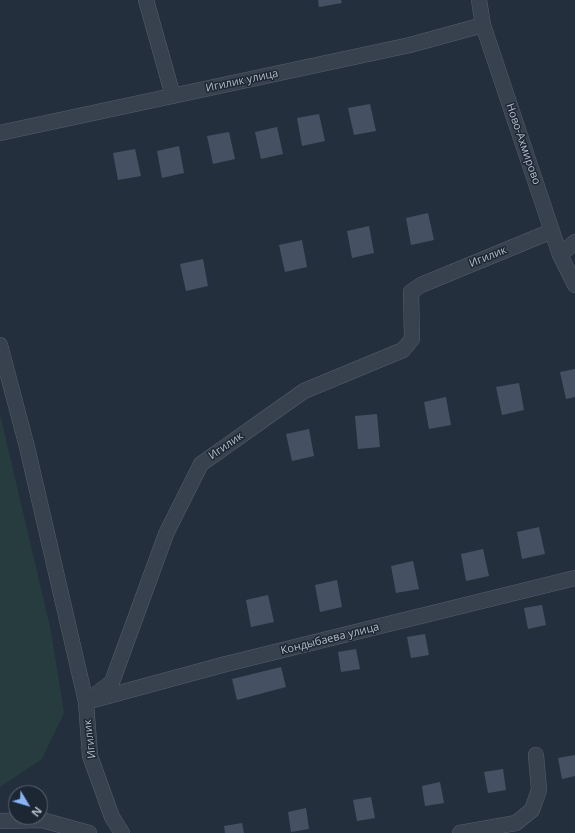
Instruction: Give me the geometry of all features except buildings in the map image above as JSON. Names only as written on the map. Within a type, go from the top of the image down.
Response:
[{"type":"street","points":[[146,0],[173,96]]},
{"type":"street","name":"Ново-Ахмирово","points":[[479,0],[483,25],[560,255],[575,286]]},
{"type":"street","name":"Игилик улица","points":[[0,133],[410,44],[483,25]]},
{"type":"street","name":"Игилик","points":[[122,833],[112,816],[90,756],[86,702],[112,682],[166,534],[202,464],[304,391],[403,350],[412,339],[411,292],[421,284],[552,231]]},
{"type":"street","points":[[560,255],[575,242]]},
{"type":"street","points":[[0,345],[27,447],[86,702]]},
{"type":"street","name":"Кондыбаева улица","points":[[86,702],[226,664],[575,578]]},
{"type":"street","points":[[460,833],[516,823],[532,810],[539,790],[536,755]]},
{"type":"street","points":[[0,821],[42,820],[89,833]]},
{"type":"green space","points":[[0,414],[51,631],[64,713],[42,759],[0,787]]}]
